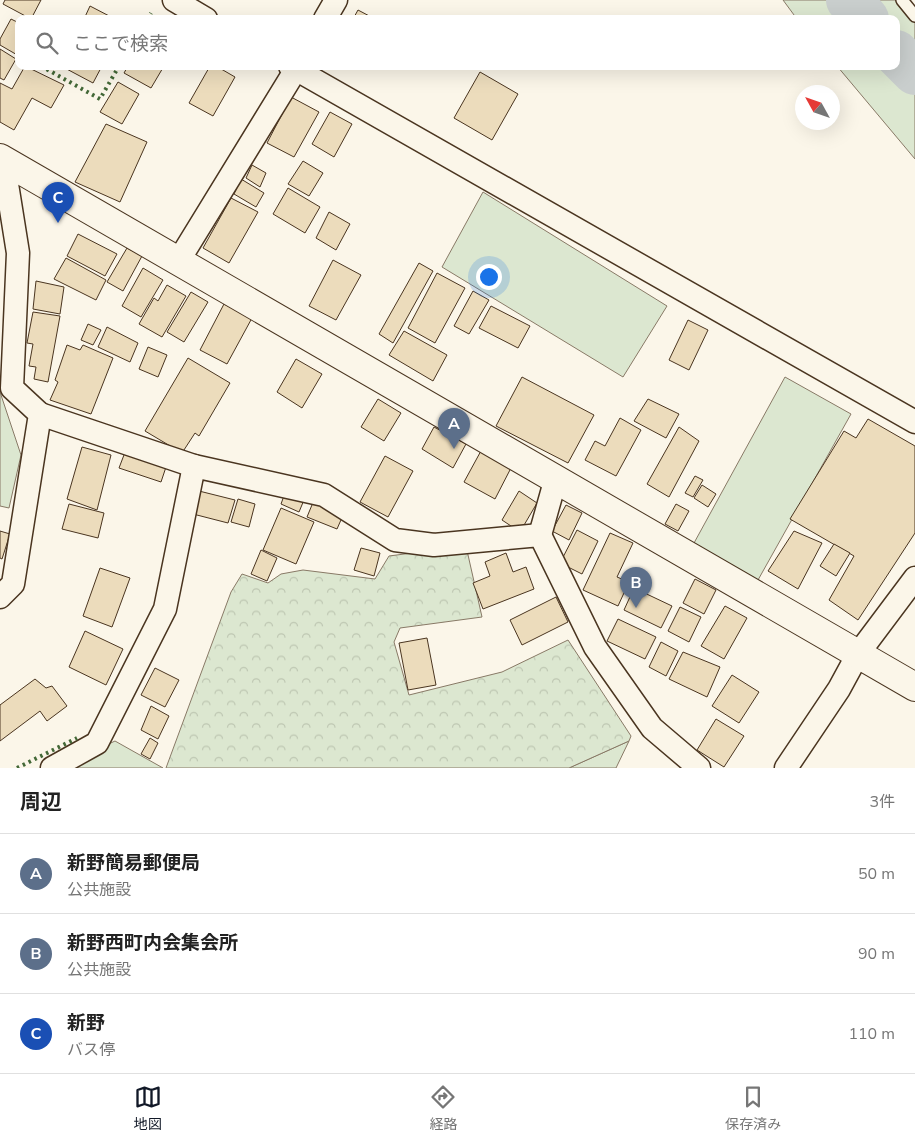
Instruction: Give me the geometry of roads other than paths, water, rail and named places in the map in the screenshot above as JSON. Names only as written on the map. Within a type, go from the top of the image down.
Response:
[{"type":"street","points":[[174,0],[199,15]]},
{"type":"street","points":[[327,15],[336,0]]},
{"type":"street","points":[[180,260],[292,70]]},
{"type":"street","points":[[299,70],[915,422]]},
{"type":"street","points":[[1,159],[180,260],[915,687]]},
{"type":"street","points":[[1,159],[18,253],[12,388],[40,414],[194,466],[324,495],[395,540],[434,545],[540,535]]},
{"type":"street","points":[[0,597],[13,584],[40,414]]},
{"type":"street","points":[[52,768],[97,743],[165,609],[194,466]]},
{"type":"street","points":[[556,478],[540,535],[595,647],[652,728],[699,768]]},
{"type":"street","points":[[786,768],[839,689],[858,654],[915,578]]},
{"type":"lane","points":[[902,0],[915,16]]},
{"type":"waterway","points":[[849,0],[862,15]]},
{"type":"waterway","points":[[900,57],[915,72]]},
{"type":"place","name":"新野","points":[[58,223]]},
{"type":"place","name":"新野簡易郵便局","points":[[454,449]]},
{"type":"place","name":"新野西町内会集会所","points":[[636,608]]}]
